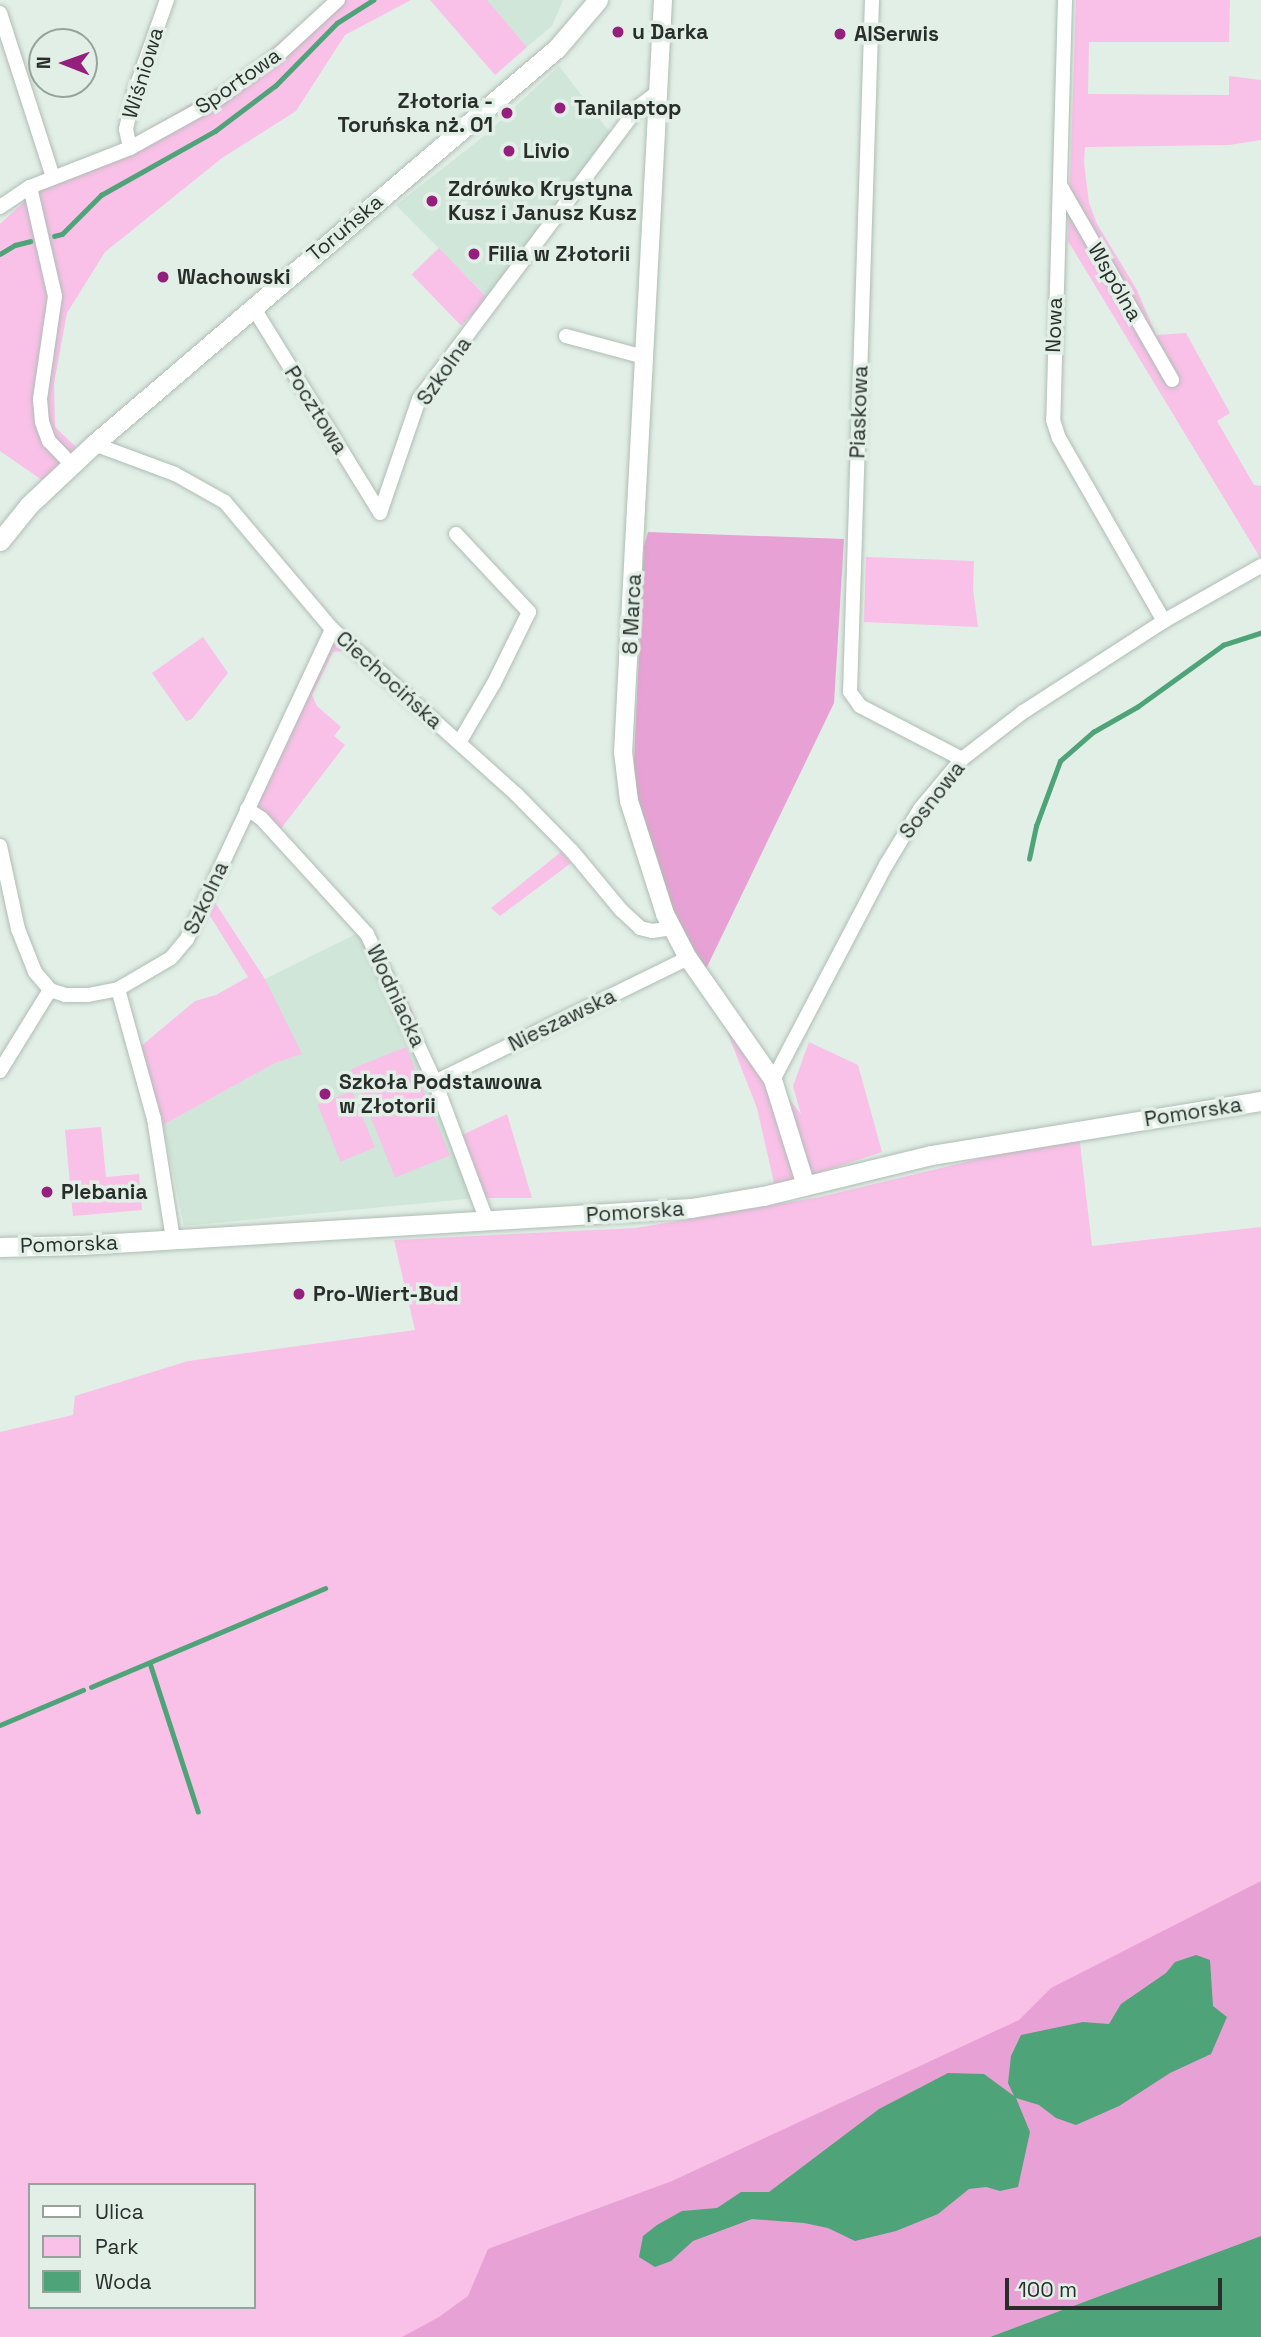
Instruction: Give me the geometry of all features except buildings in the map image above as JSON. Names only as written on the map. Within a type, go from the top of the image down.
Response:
[{"type":"main road","name":"Toruńska","points":[[0,541],[29,505],[94,444],[557,47],[598,0]]},
{"type":"main road","name":"Pomorska","points":[[0,1247],[691,1208],[806,1186],[931,1155],[1261,1101]]},
{"type":"street","name":"Wiśniowa","points":[[130,148],[126,129],[134,93],[167,0]]},
{"type":"street","name":"Sportowa","points":[[0,207],[30,187],[130,148],[215,101],[279,54],[338,0]]},
{"type":"street","name":"8 Marca","points":[[663,0],[623,752],[629,801],[673,928],[688,958],[773,1080],[806,1186]]},
{"type":"street","name":"Piaskowa","points":[[872,0],[850,692],[860,706],[962,759]]},
{"type":"street","name":"Nowa","points":[[1065,0],[1052,420],[1059,438],[1164,621]]},
{"type":"street","points":[[0,13],[53,177]]},
{"type":"street","name":"Szkolna","points":[[380,513],[419,399],[638,107],[659,91]]},
{"type":"street","name":"Wspólna","points":[[1059,184],[1172,380]]},
{"type":"street","points":[[30,187],[55,296],[40,399],[42,422],[49,441],[72,465]]},
{"type":"street","name":"Pocztowa","points":[[253,307],[380,513]]},
{"type":"street","points":[[566,336],[645,357]]},
{"type":"street","name":"Ciechocińska","points":[[94,444],[175,474],[225,502],[332,629],[459,743],[572,851],[621,910],[640,928],[652,931],[673,928]]},
{"type":"street","points":[[456,534],[529,612],[494,683],[459,743]]},
{"type":"street","name":"Sosnowa","points":[[773,1080],[886,865],[920,809],[962,759],[1023,712],[1164,621],[1261,566]]},
{"type":"street","name":"Szkolna","points":[[50,990],[65,995],[88,995],[118,989],[180,950],[332,629]]},
{"type":"street","name":"Wodniacka","points":[[247,809],[261,818],[367,934],[435,1082],[487,1221]]},
{"type":"street","points":[[0,846],[19,929],[35,972],[50,990],[0,1071]]},
{"type":"street","name":"Nieszawska","points":[[435,1082],[688,958]]},
{"type":"street","points":[[118,989],[154,1119],[173,1239]]},
{"type":"shaded area","points":[[487,0],[563,0],[552,26],[527,47]]},
{"type":"shaded area","points":[[559,66],[612,135],[489,299],[396,205],[484,136]]},
{"type":"shaded area","points":[[648,532],[844,539],[834,703],[705,971],[666,908],[633,781],[644,546]]},
{"type":"shaded area","name":"Szkoła Podstawowa w Złotorii","points":[[360,932],[477,1198],[184,1226],[163,1125],[275,1063],[301,1054],[265,979]]},
{"type":"shaded area","points":[[1261,1881],[1261,2236],[990,2337],[402,2337],[439,2317],[468,2296],[488,2249],[672,2181],[1019,2020],[1051,1988]]},
{"type":"green space","points":[[331,0],[411,0],[345,35],[296,111],[222,158],[105,252],[67,313],[54,383],[55,427],[76,447],[42,480],[0,451],[0,224],[37,190],[135,138],[242,72]]},
{"type":"green space","points":[[430,0],[487,0],[527,47],[495,75]]},
{"type":"green space","points":[[1076,0],[1230,0],[1229,42],[1089,42],[1088,94],[1229,95],[1229,76],[1261,80],[1261,140],[1229,145],[1085,147],[1084,163],[1089,203],[1097,224],[1137,290],[1156,335],[1186,333],[1230,413],[1217,421],[1254,485],[1261,486],[1261,559],[1068,241]]},
{"type":"green space","points":[[439,248],[488,299],[461,325],[412,274]]},
{"type":"green space","points":[[866,557],[974,561],[973,589],[978,627],[864,622]]},
{"type":"green space","points":[[203,637],[228,673],[192,719],[186,721],[152,673]]},
{"type":"green space","points":[[334,641],[346,651],[333,652],[312,695],[317,706],[341,727],[334,736],[345,745],[280,830],[367,925],[409,1003],[462,1135],[507,1114],[532,1198],[477,1198],[360,932],[255,811],[260,803],[255,799]]},
{"type":"green space","points":[[561,852],[571,863],[500,916],[491,908]]},
{"type":"green space","points":[[212,898],[265,979],[302,1054],[275,1063],[163,1125],[140,1047],[195,1001],[216,995],[248,977],[207,911]]},
{"type":"green space","points":[[721,1016],[801,1114],[793,1086],[809,1042],[858,1065],[882,1152],[775,1187],[757,1108]]},
{"type":"green space","points":[[406,1047],[450,1155],[395,1178],[351,1069]]},
{"type":"green space","points":[[352,1091],[375,1148],[341,1161],[318,1105]]},
{"type":"green space","points":[[101,1127],[106,1177],[139,1174],[142,1210],[73,1216],[65,1130]]},
{"type":"green space","points":[[1079,1135],[1092,1246],[1261,1227],[1261,2337],[0,2337],[0,1432],[73,1415],[75,1396],[188,1361],[415,1330],[394,1240],[636,1228],[820,1197]]},
{"type":"water","points":[[1196,1955],[1210,1960],[1213,2006],[1227,2017],[1211,2054],[1170,2073],[1119,2106],[1076,2125],[1056,2118],[1039,2105],[1016,2098],[1030,2132],[1018,2187],[1000,2191],[986,2187],[969,2189],[938,2214],[896,2231],[855,2241],[828,2228],[804,2223],[752,2219],[693,2241],[671,2261],[655,2267],[639,2257],[643,2236],[657,2225],[682,2211],[717,2208],[741,2192],[769,2192],[879,2109],[948,2073],[984,2074],[1014,2096],[1008,2083],[1011,2056],[1021,2035],[1083,2022],[1109,2024],[1121,2004],[1166,1973],[1175,1962]]},
{"type":"water","points":[[1261,2236],[1261,2337],[990,2337]]},
{"type":"waterway","points":[[54,236],[62,234],[101,195],[215,131],[275,86],[337,23],[373,0]]},
{"type":"waterway","points":[[0,254],[15,245],[31,241]]},
{"type":"waterway","points":[[1029,859],[1036,826],[1060,761],[1093,732],[1137,707],[1223,645],[1261,633]]},
{"type":"waterway","points":[[91,1687],[325,1588]]},
{"type":"waterway","points":[[150,1663],[198,1811]]},
{"type":"waterway","points":[[0,1725],[83,1690]]},
{"type":"place","name":"u Darka","points":[[618,32]]},
{"type":"place","name":"AlSerwis","points":[[840,34]]},
{"type":"place","name":"Tanilaptop","points":[[560,108]]},
{"type":"place","name":"Złotoria - Toruńska nż. 01","points":[[507,113]]},
{"type":"place","name":"Livio","points":[[509,151]]},
{"type":"place","name":"Zdrówko Krystyna Kusz i Janusz Kusz","points":[[432,201]]},
{"type":"place","name":"Filia w Złotorii","points":[[474,254]]},
{"type":"place","name":"Wachowski","points":[[163,277]]},
{"type":"place","name":"Szkoła Podstawowa w Złotorii","points":[[325,1094]]},
{"type":"place","name":"Plebania","points":[[47,1192]]},
{"type":"place","name":"Pro-Wiert-Bud","points":[[299,1294]]}]
